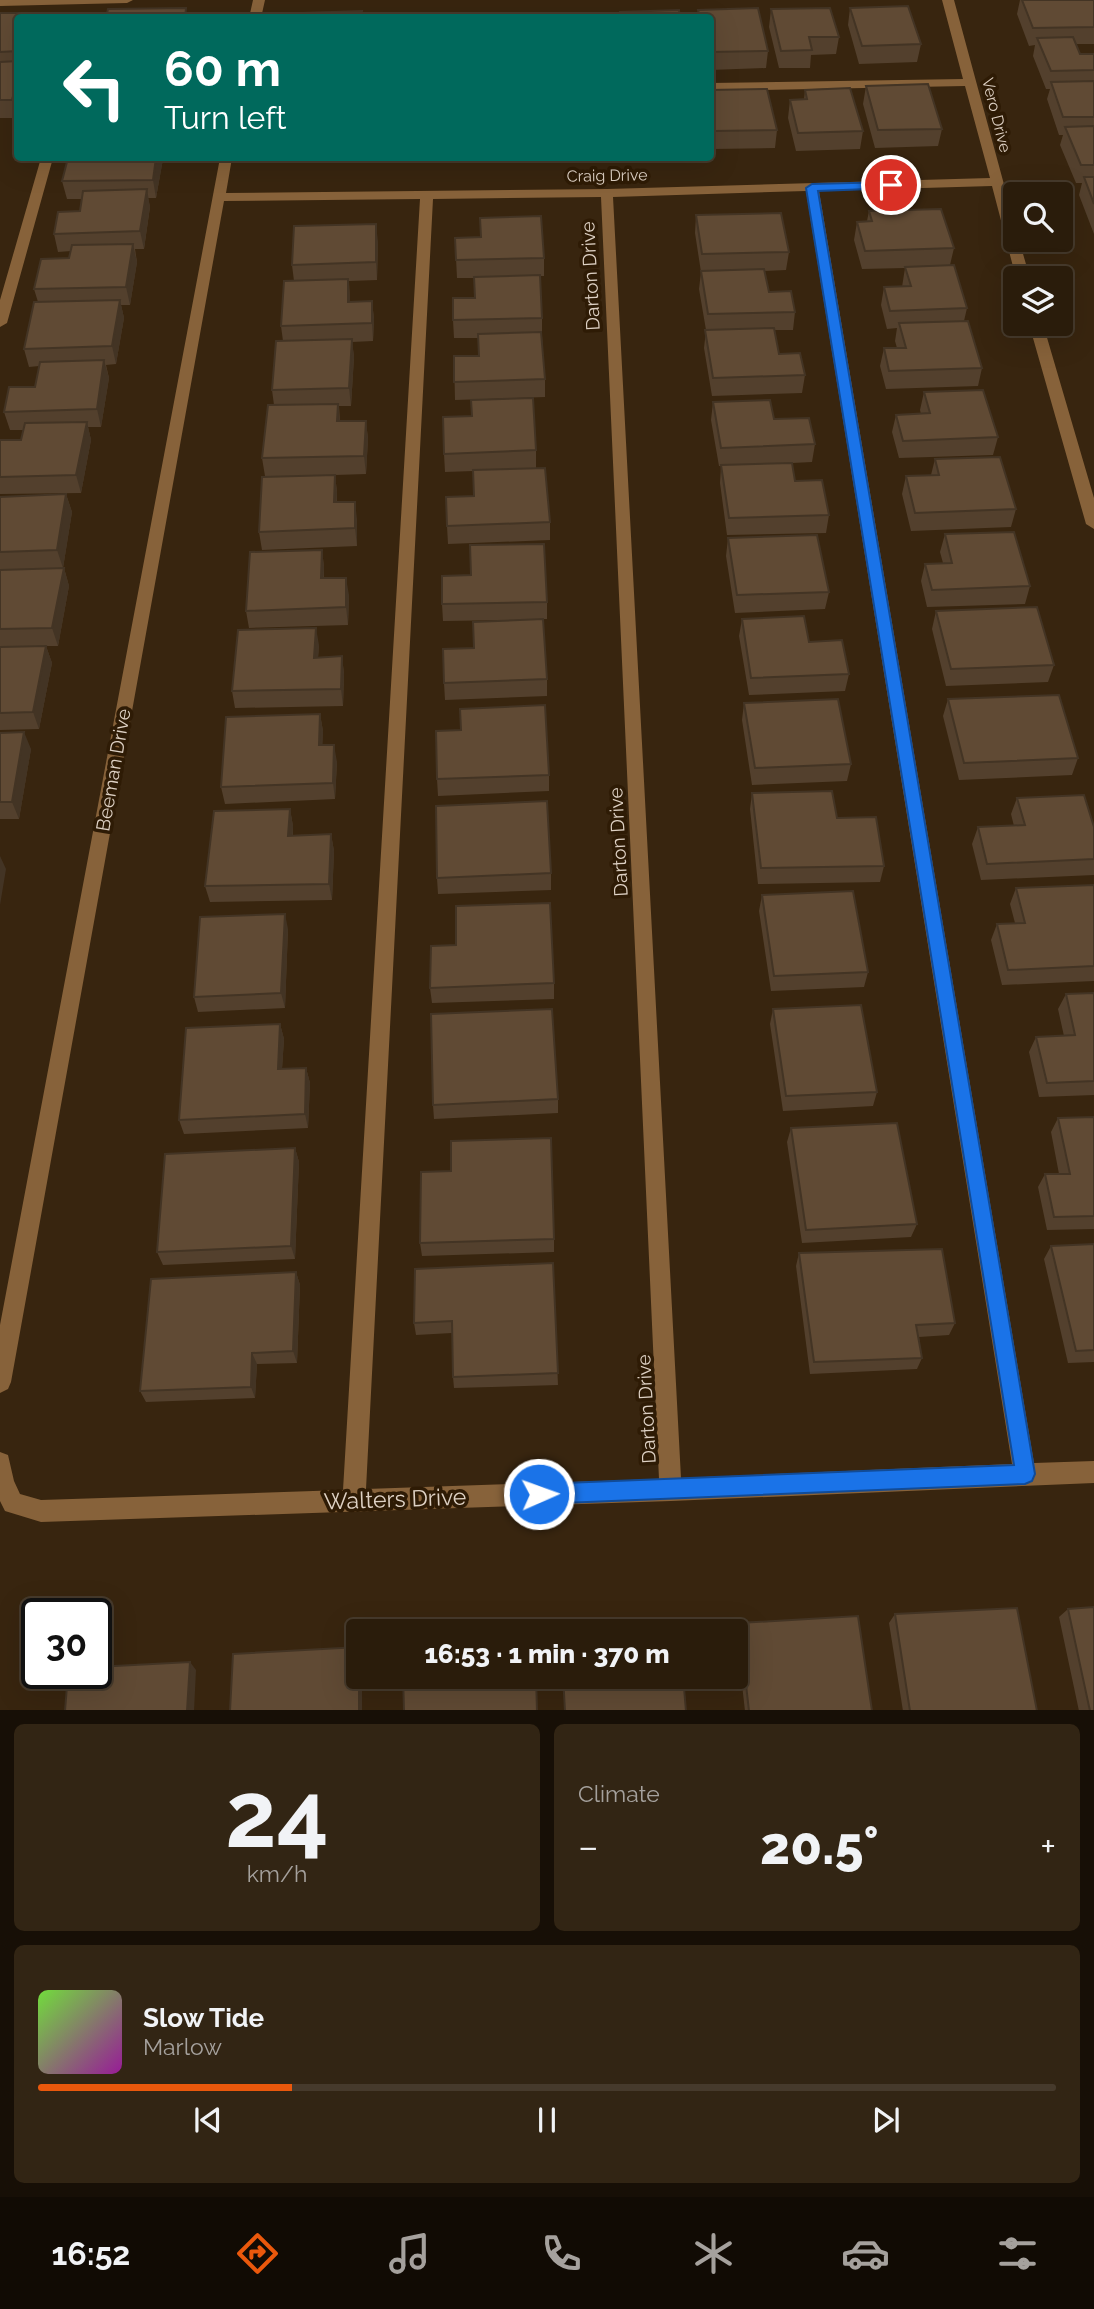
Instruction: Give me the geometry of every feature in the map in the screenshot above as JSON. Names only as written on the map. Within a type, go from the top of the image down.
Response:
[{"type":"street","points":[[0,3],[127,0]]},
{"type":"street","name":"Vero Drive","points":[[948,0],[1020,266]]},
{"type":"street","points":[[714,87],[970,82]]},
{"type":"street","points":[[0,323],[46,161]]},
{"type":"street","name":"Beeman Drive","points":[[0,1382],[225,161]]},
{"type":"street","name":"Craig Drive","points":[[219,197],[607,193],[996,183]]},
{"type":"street","points":[[812,188],[1025,1474]]},
{"type":"street","name":"Darton Drive","points":[[607,193],[671,1490]]},
{"type":"street","points":[[354,1500],[427,195]]},
{"type":"street","points":[[1039,336],[1094,524]]},
{"type":"street","name":"Walters Drive","points":[[1,1473],[13,1503],[41,1511],[671,1490],[1094,1472]]},
{"type":"building","points":[[1022,0],[1094,0],[1094,27],[1033,28]]},
{"type":"building","points":[[908,6],[921,44],[862,46],[850,8]]},
{"type":"building","points":[[186,8],[185,14],[107,14],[108,9]]},
{"type":"building","points":[[758,8],[768,51],[714,52],[714,14],[699,14],[698,10]]},
{"type":"building","points":[[830,8],[839,37],[809,37],[812,50],[781,51],[771,9]]},
{"type":"building","points":[[679,10],[680,14],[620,14]]},
{"type":"building","points":[[362,11],[362,14],[302,13]]},
{"type":"building","points":[[0,13],[45,13],[14,14],[14,51],[0,52]]},
{"type":"building","points":[[1073,37],[1080,54],[1094,54],[1094,70],[1051,71],[1037,38]]},
{"type":"building","points":[[14,61],[12,100],[0,100],[0,62]]},
{"type":"building","points":[[1094,81],[1094,117],[1063,117],[1051,82]]},
{"type":"building","points":[[928,84],[942,129],[878,130],[866,86]]},
{"type":"building","points":[[850,88],[863,131],[798,133],[790,100],[807,99],[805,90]]},
{"type":"building","points":[[767,89],[777,130],[714,131],[714,90]]},
{"type":"building","points":[[1094,126],[1094,165],[1081,165],[1065,127]]},
{"type":"building","points":[[67,161],[156,161],[153,180],[62,181]]},
{"type":"building","points":[[1084,177],[1094,177],[1094,204]]},
{"type":"building","points":[[147,189],[140,231],[54,234],[58,212],[80,211],[83,191]]},
{"type":"building","points":[[941,209],[954,248],[865,251],[857,222],[872,221],[869,211]]},
{"type":"building","points":[[781,213],[789,252],[702,254],[696,215]]},
{"type":"building","points":[[541,216],[544,258],[456,260],[455,238],[481,237],[480,218]]},
{"type":"building","points":[[376,224],[376,262],[292,265],[294,226]]},
{"type":"building","points":[[133,244],[126,287],[34,289],[41,259],[69,258],[72,245]]},
{"type":"building","points":[[954,265],[967,308],[890,311],[884,287],[911,286],[905,267]]},
{"type":"building","points":[[764,269],[769,292],[791,291],[795,312],[708,314],[701,271]]},
{"type":"building","points":[[540,275],[542,318],[453,320],[453,298],[475,298],[474,277]]},
{"type":"building","points":[[348,279],[348,302],[372,301],[372,323],[281,326],[284,281]]},
{"type":"building","points":[[120,300],[112,346],[24,349],[34,302]]},
{"type":"building","points":[[968,321],[982,368],[889,371],[884,348],[906,348],[899,323]]},
{"type":"building","points":[[774,328],[779,354],[800,353],[805,375],[713,378],[705,330]]},
{"type":"building","points":[[541,332],[545,379],[454,382],[454,356],[479,356],[478,334]]},
{"type":"building","points":[[352,339],[349,388],[272,390],[276,341]]},
{"type":"building","points":[[104,360],[97,409],[4,412],[9,387],[35,387],[40,362]]},
{"type":"building","points":[[983,390],[998,437],[903,441],[896,415],[930,413],[924,392]]},
{"type":"building","points":[[533,398],[536,450],[444,454],[443,417],[472,416],[471,400]]},
{"type":"building","points":[[770,400],[774,419],[809,418],[815,444],[721,448],[713,402]]},
{"type":"building","points":[[338,404],[337,421],[366,421],[364,456],[262,458],[268,405]]},
{"type":"building","points":[[87,422],[76,475],[0,477],[0,440],[21,440],[25,423]]},
{"type":"building","points":[[1000,457],[1016,509],[915,513],[906,476],[939,475],[935,459]]},
{"type":"building","points":[[792,463],[795,481],[822,480],[829,515],[729,518],[721,465]]},
{"type":"building","points":[[545,468],[550,522],[447,526],[446,497],[474,496],[473,470]]},
{"type":"building","points":[[335,475],[334,502],[355,502],[355,528],[259,532],[262,477]]},
{"type":"building","points":[[66,494],[57,550],[0,552],[0,497]]},
{"type":"building","points":[[1014,532],[1030,586],[932,590],[925,564],[952,563],[945,534]]},
{"type":"building","points":[[817,535],[829,592],[737,595],[728,538]]},
{"type":"building","points":[[544,544],[547,602],[442,604],[442,576],[471,575],[470,545]]},
{"type":"building","points":[[322,550],[321,578],[346,578],[346,607],[246,611],[250,552]]},
{"type":"building","points":[[64,568],[52,628],[0,629],[0,570]]},
{"type":"building","points":[[1037,607],[1054,665],[951,669],[936,611]]},
{"type":"building","points":[[804,616],[809,642],[842,640],[849,674],[751,678],[742,619]]},
{"type":"building","points":[[543,619],[547,679],[444,683],[443,649],[474,648],[473,622]]},
{"type":"building","points":[[316,628],[314,658],[342,656],[341,689],[232,691],[238,630]]},
{"type":"building","points":[[46,646],[33,712],[0,713],[0,647]]},
{"type":"building","points":[[1059,695],[1078,758],[964,763],[948,699]]},
{"type":"building","points":[[838,699],[851,764],[755,768],[744,703]]},
{"type":"building","points":[[545,705],[549,775],[437,779],[436,731],[461,730],[460,709]]},
{"type":"building","points":[[320,714],[319,745],[334,745],[333,783],[221,787],[226,717]]},
{"type":"building","points":[[24,732],[12,802],[0,802],[0,733]]},
{"type":"building","points":[[832,791],[837,818],[876,817],[884,866],[761,868],[752,793]]},
{"type":"building","points":[[1084,795],[1094,827],[1094,859],[987,864],[978,827],[1025,825],[1017,798]]},
{"type":"building","points":[[547,801],[551,873],[437,878],[436,806]]},
{"type":"building","points":[[290,809],[288,836],[331,834],[329,884],[205,886],[214,811]]},
{"type":"building","points":[[1094,885],[1094,966],[1008,970],[997,924],[1025,923],[1016,888]]},
{"type":"building","points":[[853,891],[868,972],[774,976],[762,895]]},
{"type":"building","points":[[550,903],[554,983],[430,988],[431,946],[456,945],[456,906]]},
{"type":"building","points":[[285,914],[281,993],[194,997],[200,917]]},
{"type":"building","points":[[1094,993],[1094,1081],[1047,1083],[1036,1037],[1075,1035],[1066,994]]},
{"type":"building","points":[[861,1005],[877,1092],[786,1096],[773,1009]]},
{"type":"building","points":[[552,1009],[558,1099],[433,1105],[431,1014]]},
{"type":"building","points":[[280,1024],[278,1069],[306,1068],[305,1114],[179,1120],[186,1028]]},
{"type":"building","points":[[1094,1117],[1094,1216],[1054,1217],[1045,1174],[1070,1174],[1058,1118]]},
{"type":"building","points":[[897,1123],[917,1224],[806,1230],[791,1128]]},
{"type":"building","points":[[551,1138],[554,1239],[420,1243],[421,1172],[451,1171],[451,1141]]},
{"type":"building","points":[[295,1148],[291,1246],[157,1252],[165,1154]]},
{"type":"building","points":[[1094,1244],[1094,1350],[1076,1351],[1051,1246]]},
{"type":"building","points":[[942,1249],[955,1323],[916,1325],[922,1358],[814,1362],[799,1253]]},
{"type":"building","points":[[553,1263],[558,1373],[453,1377],[452,1321],[414,1323],[415,1269]]},
{"type":"building","points":[[296,1272],[293,1351],[252,1353],[251,1387],[140,1391],[151,1279]]},
{"type":"building","points":[[1094,1607],[1094,1710],[1090,1710],[1068,1609]]},
{"type":"building","points":[[1017,1608],[1037,1710],[910,1710],[895,1614]]},
{"type":"building","points":[[858,1616],[872,1710],[749,1710],[746,1689],[748,1622]]},
{"type":"building","points":[[346,1648],[346,1689],[359,1689],[359,1710],[230,1710],[233,1654]]},
{"type":"building","points":[[190,1662],[187,1710],[65,1710],[67,1689],[112,1689],[112,1666]]},
{"type":"building","points":[[403,1689],[536,1689],[537,1710],[404,1710]]},
{"type":"building","points":[[564,1689],[684,1689],[686,1710],[565,1710]]},
{"type":"route","points":[[539,1494],[1025,1474],[812,188],[891,185]]}]
